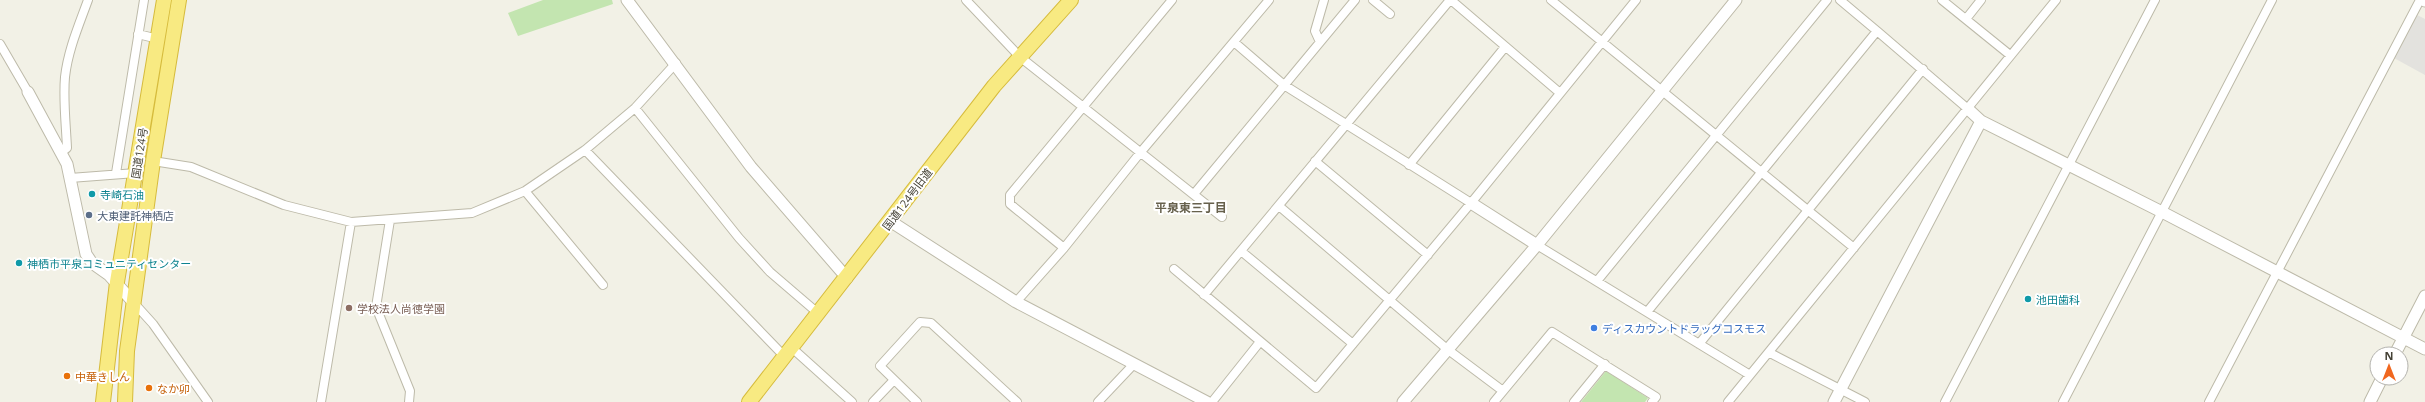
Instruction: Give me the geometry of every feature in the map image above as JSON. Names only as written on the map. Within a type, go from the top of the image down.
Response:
[{"type":"highway","name":"国道124号","points":[[103,402],[117,282],[164,0]]},
{"type":"highway","name":"国道124号","points":[[125,402],[127,351],[153,161],[179,0]]},
{"type":"highway","name":"国道124号旧道","points":[[749,402],[847,278],[994,86],[1071,0]]},
{"type":"street","points":[[62,152],[67,148],[65,78],[67,63],[73,40],[88,0]]},
{"type":"street","points":[[116,173],[144,0]]},
{"type":"street","points":[[627,0],[676,63],[752,167],[847,278]]},
{"type":"street","points":[[966,0],[1020,57],[1222,217]]},
{"type":"street","points":[[1064,248],[1010,204],[1010,195],[1172,0]]},
{"type":"street","points":[[1016,302],[1064,248],[1140,153],[1269,0]]},
{"type":"street","points":[[1320,42],[1315,31],[1324,0]]},
{"type":"street","points":[[1194,194],[1355,0]]},
{"type":"street","points":[[1373,0],[1390,14]]},
{"type":"street","points":[[1204,296],[1450,0],[1560,94]]},
{"type":"street","points":[[1551,0],[1715,136],[1854,248]]},
{"type":"street","points":[[1174,268],[1204,296],[1316,388],[1471,203],[1636,0]]},
{"type":"street","points":[[1403,402],[1537,245],[1661,90],[1736,0]]},
{"type":"street","points":[[1597,281],[1827,0]]},
{"type":"street","points":[[1840,0],[1981,121],[2069,164],[2276,273],[2425,349]]},
{"type":"street","points":[[1942,0],[2010,55]]},
{"type":"street","points":[[1966,19],[1981,0]]},
{"type":"street","points":[[1728,402],[1770,353],[2056,0]]},
{"type":"street","points":[[1945,402],[2155,0]]},
{"type":"street","points":[[2063,402],[2272,0]]},
{"type":"street","points":[[2209,402],[2276,273],[2423,0]]},
{"type":"street","points":[[1647,312],[1877,31]]},
{"type":"street","points":[[138,34],[158,39]]},
{"type":"street","points":[[1234,42],[1284,85],[1537,245],[1750,375]]},
{"type":"street","points":[[0,44],[62,152],[70,178],[86,254],[92,263],[117,282],[153,324],[208,402]]},
{"type":"street","points":[[1409,165],[1504,47]]},
{"type":"street","points":[[153,161],[191,167],[284,205],[351,222],[472,213],[526,191],[585,150],[635,108],[676,63]]},
{"type":"street","points":[[1699,344],[1923,70]]},
{"type":"street","points":[[635,108],[739,238],[770,272],[819,314]]},
{"type":"street","points":[[1834,402],[1981,121]]},
{"type":"street","points":[[585,150],[789,352],[852,402]]},
{"type":"street","points":[[1315,161],[1428,255]]},
{"type":"street","points":[[70,178],[136,172]]},
{"type":"street","points":[[526,191],[603,285]]},
{"type":"street","points":[[1279,206],[1447,349],[1502,391]]},
{"type":"street","points":[[390,220],[376,307],[410,391],[409,402]]},
{"type":"street","points":[[890,221],[1016,302],[1207,402]]},
{"type":"street","points":[[321,402],[351,222]]},
{"type":"street","points":[[1242,251],[1353,344]]},
{"type":"street","points":[[2399,346],[2425,296]]},
{"type":"street","points":[[917,402],[880,366],[920,322],[931,323],[1017,402]]},
{"type":"street","points":[[1494,402],[1552,332],[1656,397],[1652,402]]},
{"type":"street","points":[[1212,402],[1260,343]]},
{"type":"street","points":[[1770,353],[1865,402]]},
{"type":"street","points":[[1098,402],[1133,364]]},
{"type":"street","points":[[1574,402],[1605,364]]},
{"type":"street","points":[[873,402],[894,380]]},
{"type":"street","points":[[2370,402],[2378,386]]},
{"type":"green space","points":[[543,0],[612,0],[613,4],[518,36],[508,13]]},
{"type":"green space","points":[[1606,371],[1648,398],[1645,402],[1581,402]]},
{"type":"shaded area","points":[[2417,15],[2425,19],[2425,75],[2394,58]]},
{"type":"place","name":"寺崎石油","points":[[92,194]]},
{"type":"place","name":"大東建託神栖店","points":[[89,215]]},
{"type":"place","name":"神栖市平泉コミュニティセンター","points":[[19,263]]},
{"type":"place","name":"池田歯科","points":[[2028,299]]},
{"type":"place","name":"学校法人尚徳学園","points":[[349,308]]},
{"type":"place","name":"ディスカウントドラッグコスモス","points":[[1594,328]]},
{"type":"place","name":"中華きしん","points":[[67,376]]},
{"type":"place","name":"なか卯","points":[[149,388]]},
{"type":"district","name":"平泉東三丁目","points":[[1191,207]]}]
